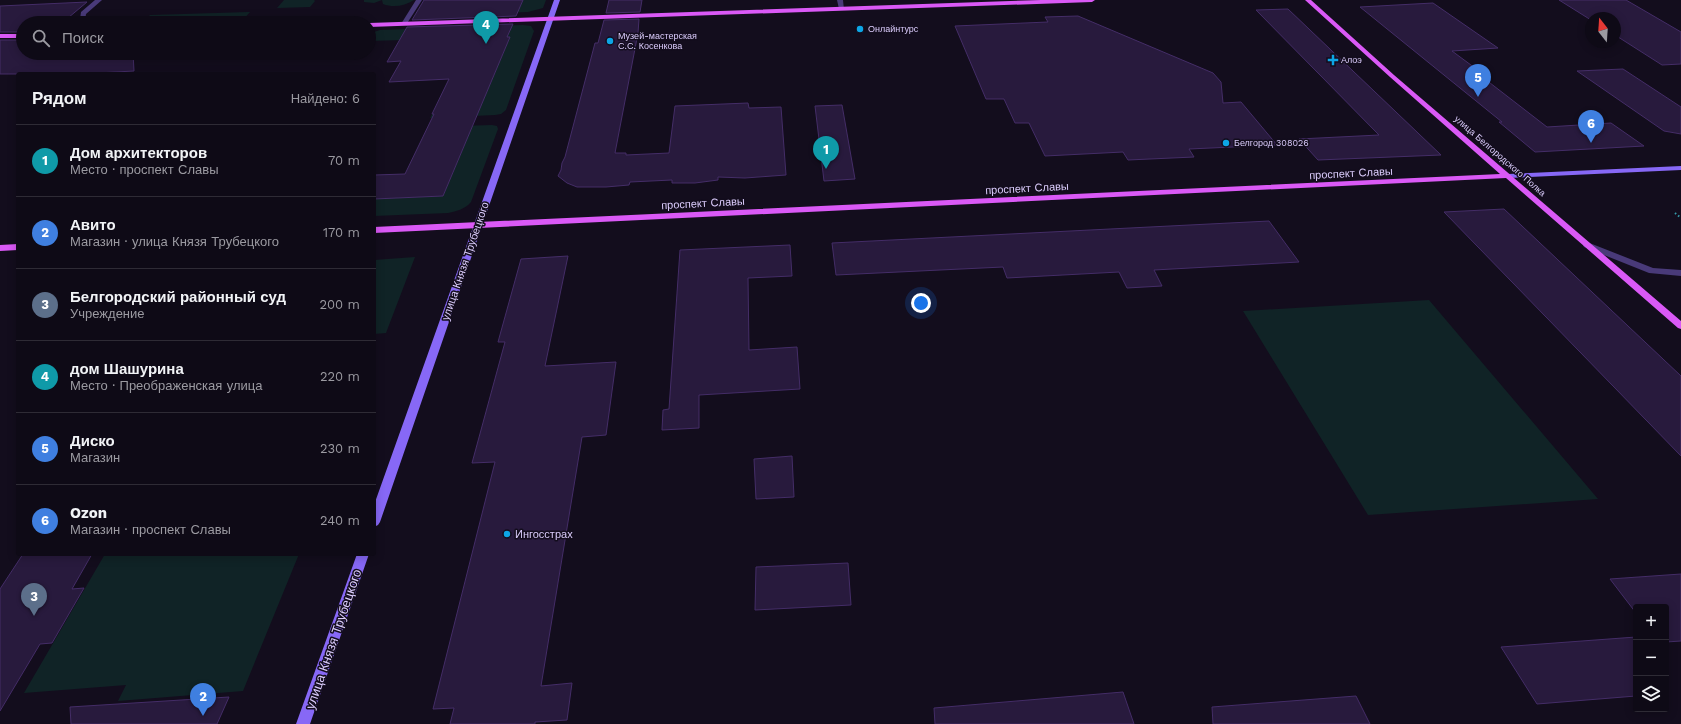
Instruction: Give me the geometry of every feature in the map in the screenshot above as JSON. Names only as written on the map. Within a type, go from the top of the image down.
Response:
[{"type":"main road","points":[[376,25],[1092,0]]},
{"type":"main road","name":"улица Белгородского Полка","points":[[1308,0],[1392,76],[1681,326]]},
{"type":"main road","points":[[0,36],[16,36]]},
{"type":"main road","name":"проспект Славы","points":[[376,230],[1508,176]]},
{"type":"main road","points":[[0,248],[16,247]]},
{"type":"street","name":"улица Князя Трубецкого","points":[[376,516],[557,0]]},
{"type":"street","name":"проспект Славы","points":[[1508,176],[1681,168]]},
{"type":"street","name":"улица Князя Трубецкого","points":[[303,724],[362,556]]},
{"type":"lane","points":[[83,16],[83,13],[99,0]]},
{"type":"lane","points":[[404,24],[419,0]]},
{"type":"lane","points":[[840,0],[842,9]]},
{"type":"lane","points":[[1587,245],[1652,271],[1681,273]]},
{"type":"path","points":[[1675,213],[1681,218]]},
{"type":"green space","points":[[284,0],[315,1],[310,7],[277,8]]},
{"type":"green space","points":[[364,0],[382,0],[374,3],[364,2]]},
{"type":"green space","points":[[382,0],[414,0],[403,5],[395,6],[383,4]]},
{"type":"green space","points":[[523,0],[546,0],[543,8],[528,12],[422,16],[416,14],[420,7]]},
{"type":"green space","points":[[250,12],[246,16],[149,16]]},
{"type":"green space","points":[[523,25],[531,26],[534,31],[506,110],[501,114],[495,115],[430,118],[432,114],[478,112],[510,37],[376,41],[376,31]]},
{"type":"green space","points":[[497,126],[498,129],[471,202],[463,208],[448,213],[376,216],[376,199],[443,196],[469,134],[428,127]]},
{"type":"green space","points":[[415,257],[386,333],[376,334],[376,260]]},
{"type":"green space","points":[[1429,300],[1598,499],[1368,515],[1243,311]]},
{"type":"green space","points":[[104,556],[298,556],[243,691],[118,701],[126,685],[24,693]]},
{"type":"building","points":[[424,0],[523,0],[516,16],[412,20]]},
{"type":"building","points":[[609,0],[642,0],[640,12],[606,13]]},
{"type":"building","points":[[1559,0],[1626,0],[1681,32],[1681,64],[1662,65],[1621,39],[1621,12],[1585,12],[1585,16]]},
{"type":"building","points":[[87,2],[70,16],[16,16],[16,32],[0,32],[0,6]]},
{"type":"building","points":[[1433,3],[1498,48],[1452,51],[1475,68],[1472,69],[1547,127],[1611,123],[1644,146],[1535,152],[1499,122],[1502,122],[1360,7]]},
{"type":"building","points":[[1288,9],[1441,155],[1318,160],[1299,139],[1379,135],[1256,10]]},
{"type":"building","points":[[1078,16],[1213,73],[1221,82],[1223,103],[1241,102],[1277,145],[1189,149],[1194,157],[1128,160],[1123,152],[1045,156],[1029,123],[1015,123],[1004,99],[986,99],[955,26],[1048,22],[1045,17]]},
{"type":"building","points":[[639,19],[638,33],[615,153],[626,153],[626,155],[669,153],[675,106],[748,103],[749,108],[781,107],[786,175],[745,178],[718,177],[718,180],[695,183],[672,183],[672,180],[630,182],[629,185],[606,187],[577,187],[567,183],[558,176],[565,157],[595,43],[598,43],[604,20]]},
{"type":"building","points":[[513,24],[507,37],[510,37],[443,196],[376,199],[376,175],[405,174],[449,79],[389,82],[401,61],[387,62],[407,27]]},
{"type":"building","points":[[0,40],[16,40],[16,60],[133,60],[134,71],[16,72],[16,74],[0,74]]},
{"type":"building","points":[[1623,69],[1681,107],[1681,134],[1664,131],[1577,71]]},
{"type":"building","points":[[842,105],[855,179],[824,181],[815,106]]},
{"type":"building","points":[[1504,209],[1681,376],[1681,456],[1444,212]]},
{"type":"building","points":[[1269,221],[1299,262],[1154,270],[1162,286],[1127,288],[1119,272],[1007,278],[1003,267],[836,275],[832,243]]},
{"type":"building","points":[[790,245],[792,276],[748,278],[749,350],[797,347],[800,389],[699,395],[699,428],[662,430],[663,410],[669,409],[680,250]]},
{"type":"building","points":[[568,256],[545,366],[616,362],[606,435],[582,437],[541,686],[572,683],[567,720],[535,722],[535,724],[450,724],[454,708],[433,709],[495,462],[472,463],[505,342],[498,342],[521,259]]},
{"type":"building","points":[[792,456],[794,497],[756,499],[754,459]]},
{"type":"building","points":[[22,556],[91,556],[72,589],[84,588],[52,643],[40,644],[0,711],[0,589]]},
{"type":"building","points":[[848,563],[851,605],[755,610],[756,567]]},
{"type":"building","points":[[1681,574],[1681,641],[1669,642],[1669,604],[1633,604],[1633,609],[1610,579]]},
{"type":"building","points":[[1633,637],[1633,696],[1537,704],[1501,647]]},
{"type":"building","points":[[1123,692],[1134,724],[935,724],[934,708]]},
{"type":"building","points":[[1356,696],[1370,724],[1213,724],[1212,707]]},
{"type":"building","points":[[229,697],[217,724],[71,724],[70,707]]},
{"type":"place","name":"Онлайнтурс","points":[[860,29]]},
{"type":"place","name":"Музей-мастерская С.С. Косенкова","points":[[610,41]]},
{"type":"place","name":"дом Шашурина","points":[[486,44]]},
{"type":"place","name":"Алоэ","points":[[1333,60]]},
{"type":"place","name":"Диско","points":[[1478,97]]},
{"type":"place","name":"Белгород 308026","points":[[1226,143]]},
{"type":"place","name":"Ozon","points":[[1591,143]]},
{"type":"place","name":"Дом архитекторов","points":[[826,169]]},
{"type":"place","name":"Ингосстрах","points":[[507,534]]},
{"type":"place","name":"Белгородский районный суд","points":[[34,616]]},
{"type":"place","name":"Авито","points":[[203,716]]}]
